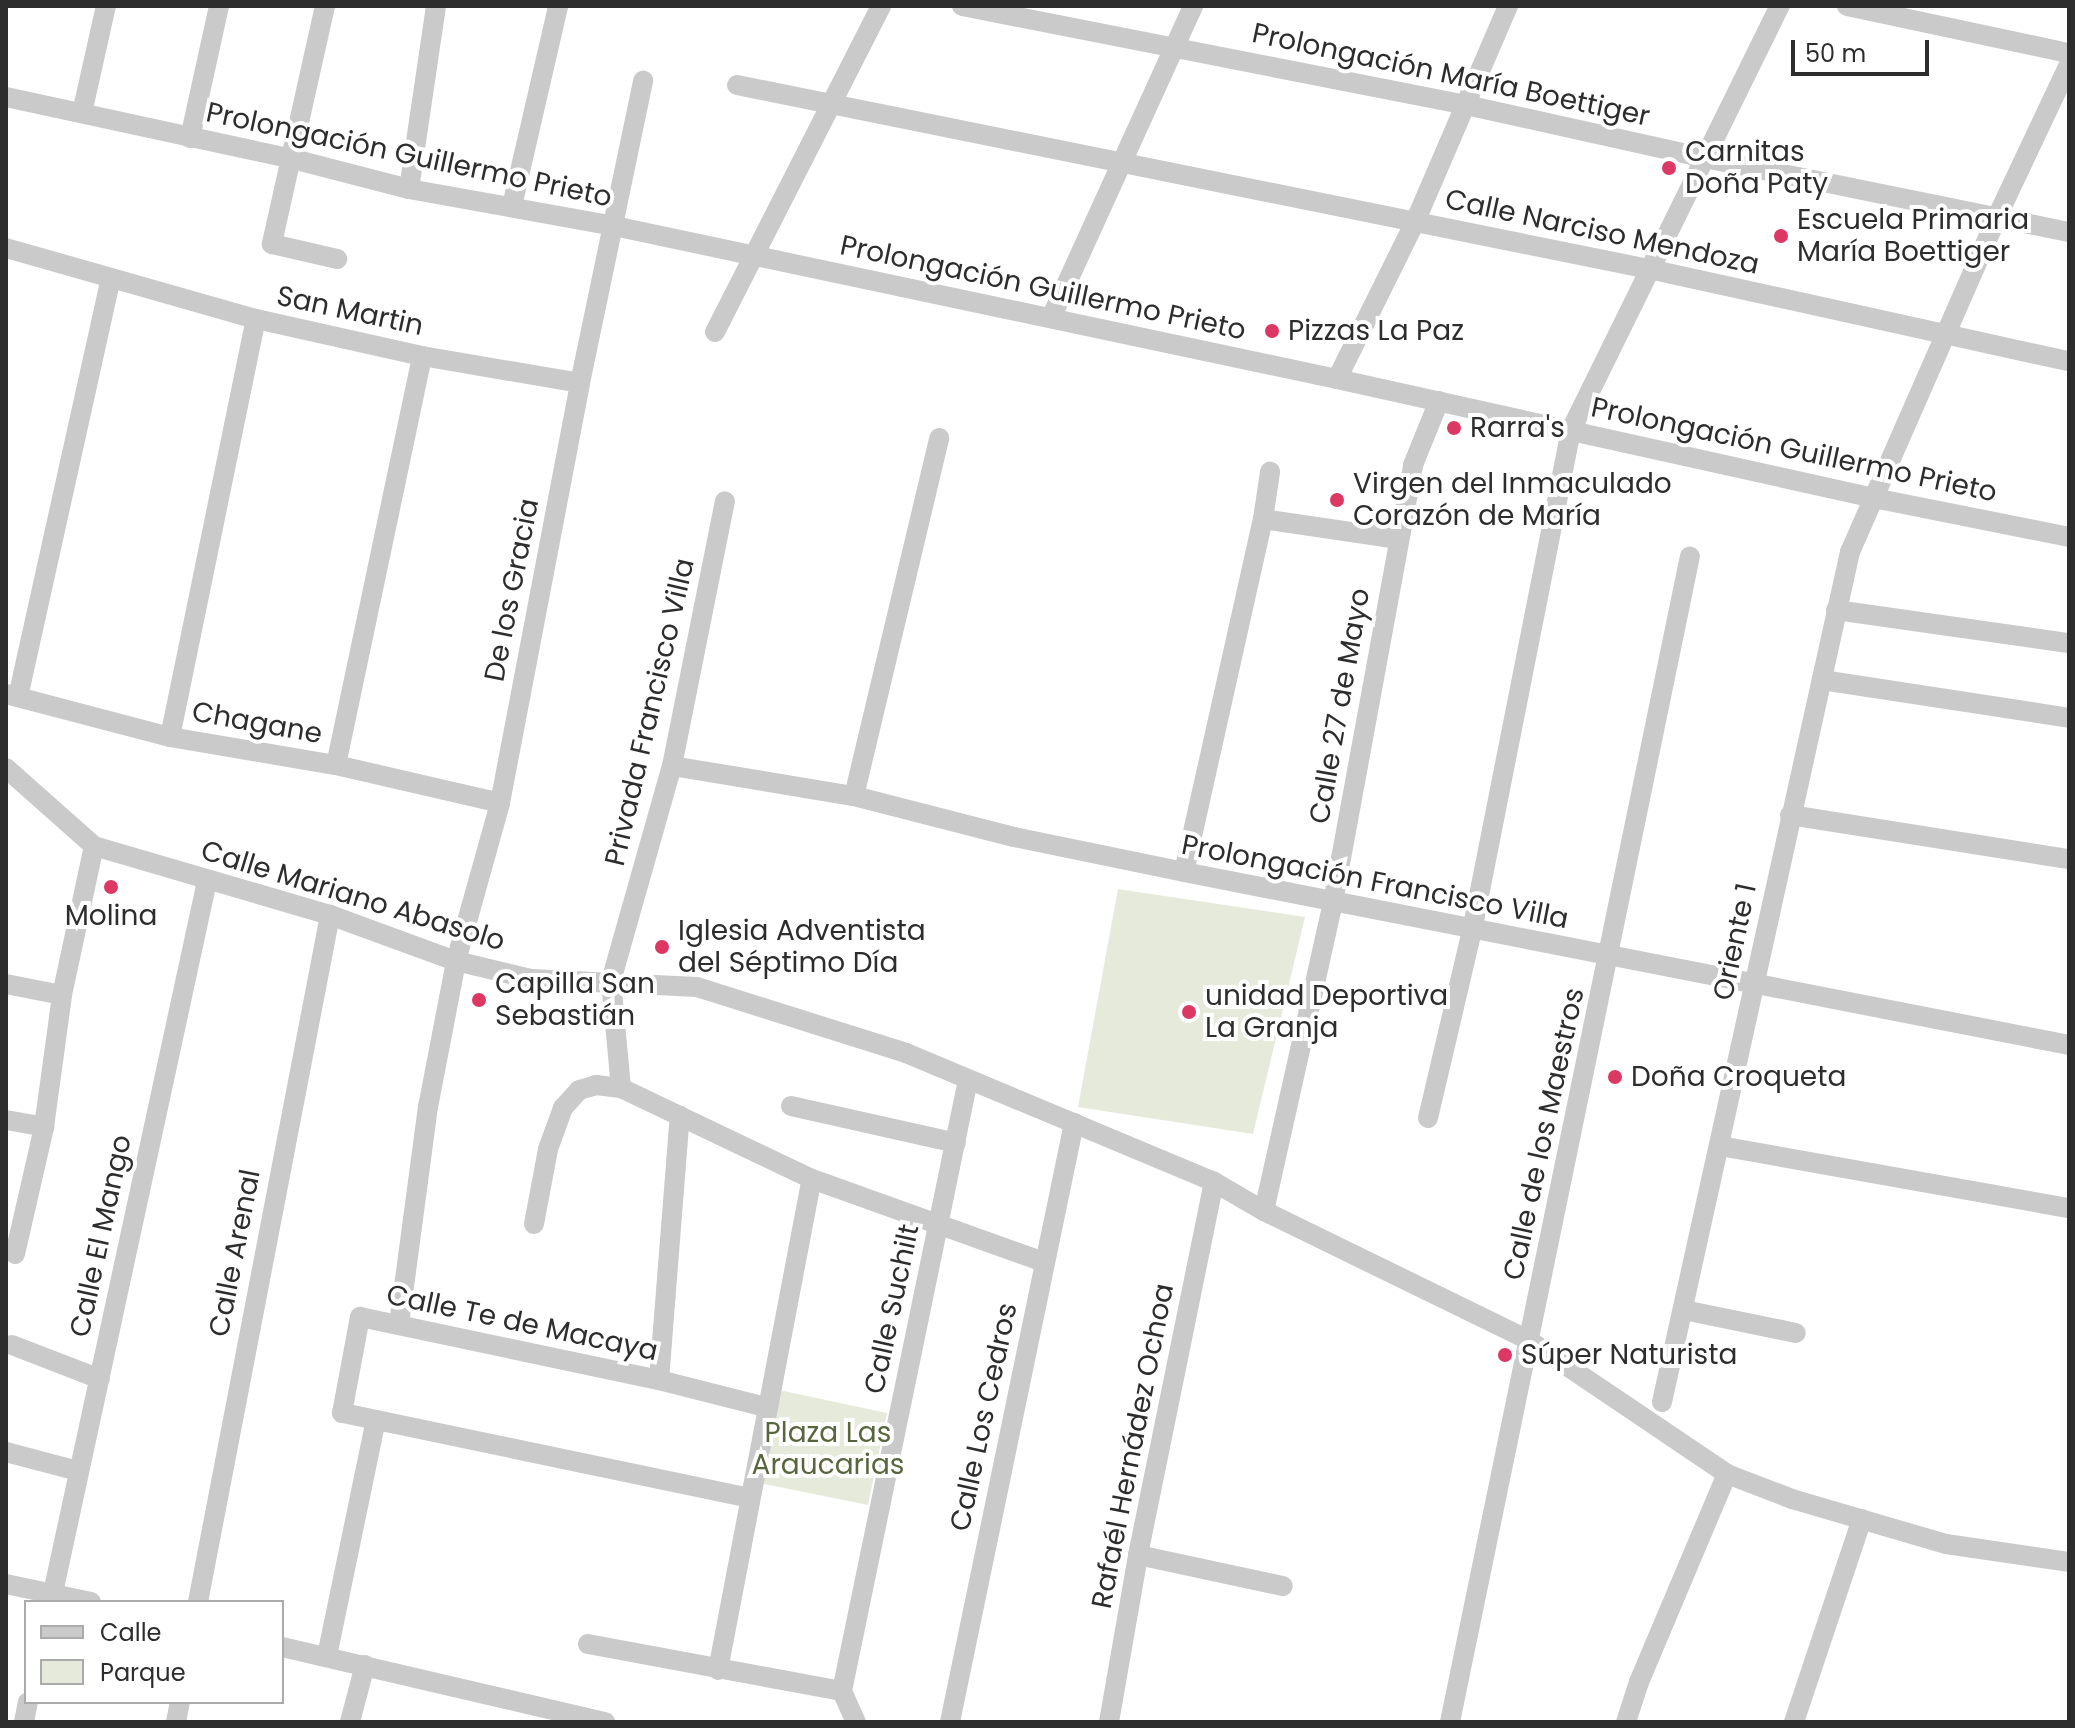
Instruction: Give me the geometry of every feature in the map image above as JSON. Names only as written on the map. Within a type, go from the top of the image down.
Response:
[{"type":"street","points":[[82,113],[106,6]]},
{"type":"street","points":[[190,138],[219,6]]},
{"type":"street","points":[[325,6],[272,244],[337,259]]},
{"type":"street","points":[[409,189],[436,6]]},
{"type":"street","points":[[512,206],[558,6]]},
{"type":"street","points":[[715,332],[881,6]]},
{"type":"street","name":"Prolongación María Boettiger","points":[[962,6],[1174,45],[2069,232]]},
{"type":"street","points":[[1051,318],[1193,6]]},
{"type":"street","points":[[1337,379],[1415,222],[1508,6]]},
{"type":"street","points":[[1428,1118],[1472,931],[1571,430],[1780,6]]},
{"type":"street","points":[[1847,6],[2069,53]]},
{"type":"street","name":"Oriente 1","points":[[1662,1402],[1850,552],[1997,217],[2069,65]]},
{"type":"street","name":"De los Gracia","points":[[399,1324],[428,1107],[456,961],[500,803],[580,383],[643,81]]},
{"type":"street","name":"Calle Narciso Mendoza","points":[[737,85],[1649,269],[2069,361]]},
{"type":"street","name":"Prolongación Guillermo Prieto","points":[[6,97],[289,158],[409,189],[614,226],[1439,401],[1874,498],[2069,537]]},
{"type":"street","name":"San Martin","points":[[7,255],[111,279],[256,319],[422,356],[580,383]]},
{"type":"street","points":[[12,696],[111,279]]},
{"type":"street","points":[[170,737],[256,319]]},
{"type":"street","points":[[336,765],[422,356]]},
{"type":"street","name":"Calle 27 de Mayo","points":[[1264,1211],[1333,902],[1413,465],[1439,401]]},
{"type":"street","points":[[854,796],[939,438]]},
{"type":"street","points":[[1184,872],[1263,519],[1270,472]]},
{"type":"street","name":"Privada Francisco Villa","points":[[611,981],[672,766],[725,501]]},
{"type":"street","points":[[1263,519],[1399,539]]},
{"type":"street","name":"Calle de los Maestros","points":[[1450,1722],[1610,957],[1690,556]]},
{"type":"street","points":[[1836,610],[2069,643]]},
{"type":"street","points":[[1822,680],[2069,718]]},
{"type":"street","name":"Chagane","points":[[12,696],[170,737],[336,765],[500,803]]},
{"type":"street","name":"Prolongación Francisco Villa","points":[[672,766],[854,796],[1014,837],[1184,872],[1472,931],[2069,1045]]},
{"type":"street","points":[[6,768],[94,846],[62,995],[44,1127],[15,1254]]},
{"type":"street","points":[[1790,815],[2069,859]]},
{"type":"street","name":"Calle Mariano Abasolo","points":[[94,846],[330,915],[456,961],[531,979],[697,987],[906,1053],[1214,1182],[1264,1211],[1530,1341]]},
{"type":"street","name":"Calle El Mango","points":[[52,1597],[207,881]]},
{"type":"street","name":"Calle Arenal","points":[[198,1600],[330,915]]},
{"type":"street","points":[[611,981],[621,1088]]},
{"type":"street","points":[[6,984],[62,995]]},
{"type":"street","name":"Calle Suchilt","points":[[842,1691],[968,1080]]},
{"type":"street","points":[[534,1224],[548,1149],[563,1108],[579,1090],[596,1085],[621,1088],[812,1179],[1044,1262]]},
{"type":"street","points":[[791,1106],[956,1143]]},
{"type":"street","points":[[659,1380],[680,1116]]},
{"type":"street","points":[[6,1120],[44,1127]]},
{"type":"street","name":"Calle Los Cedros","points":[[950,1722],[1074,1123]]},
{"type":"street","points":[[1720,1146],[2069,1208]]},
{"type":"street","points":[[718,1670],[812,1179]]},
{"type":"street","name":"Rafaél Hernádez Ochoa","points":[[1109,1722],[1138,1555],[1214,1182]]},
{"type":"street","points":[[1684,1310],[1796,1333]]},
{"type":"street","name":"Calle Te de Macaya","points":[[376,1420],[342,1413],[360,1317],[659,1380],[766,1407]]},
{"type":"street","points":[[1530,1341],[1727,1474],[1792,1499],[1946,1544],[2069,1562]]},
{"type":"street","points":[[12,1345],[100,1379]]},
{"type":"street","points":[[327,1656],[376,1420],[750,1498]]},
{"type":"street","points":[[6,1452],[78,1471]]},
{"type":"street","points":[[1626,1722],[1639,1682],[1727,1474]]},
{"type":"street","points":[[1794,1722],[1862,1519]]},
{"type":"street","points":[[1138,1555],[1283,1586]]},
{"type":"street","points":[[6,1584],[75,1600]]},
{"type":"street","points":[[588,1644],[842,1691],[856,1722]]},
{"type":"street","points":[[284,1647],[605,1722]]},
{"type":"street","points":[[350,1722],[365,1665]]},
{"type":"green space","name":"unidad Deportiva La Granja","points":[[1118,889],[1305,917],[1253,1134],[1078,1107]]},
{"type":"green space","name":"Plaza Las Araucarias","points":[[779,1390],[887,1413],[868,1505],[760,1483]]},
{"type":"place","name":"Carnitas Doña Paty","points":[[1669,168]]},
{"type":"place","name":"Escuela Primaria María Boettiger","points":[[1781,236]]},
{"type":"place","name":"Pizzas La Paz","points":[[1272,331]]},
{"type":"place","name":"Rarra's","points":[[1454,428]]},
{"type":"place","name":"Virgen del Inmaculado Corazón de María","points":[[1337,500]]},
{"type":"place","name":"Molina","points":[[111,887]]},
{"type":"place","name":"Iglesia Adventista del Séptimo Día","points":[[662,947]]},
{"type":"place","name":"Capilla San Sebastián","points":[[479,1000]]},
{"type":"place","name":"unidad Deportiva La Granja","points":[[1189,1012]]},
{"type":"place","name":"Doña Croqueta","points":[[1615,1077]]},
{"type":"place","name":"Súper Naturista","points":[[1505,1355]]}]
